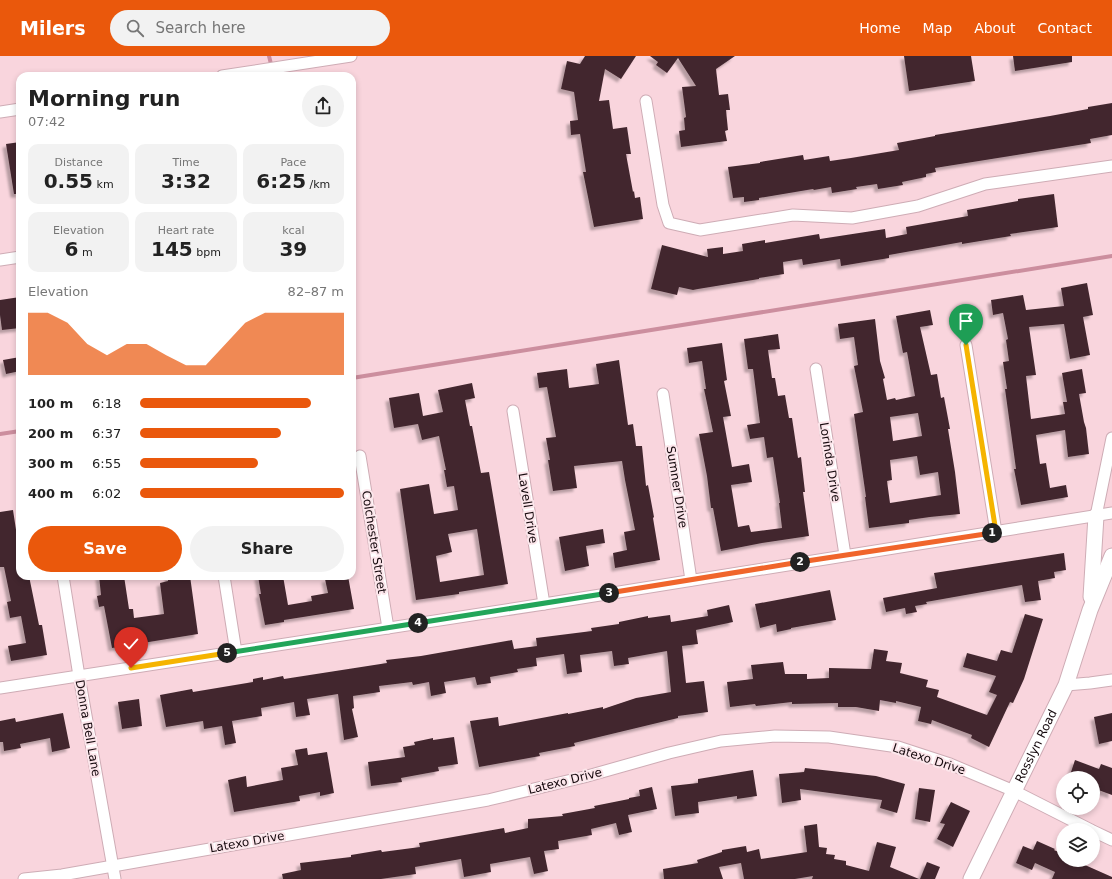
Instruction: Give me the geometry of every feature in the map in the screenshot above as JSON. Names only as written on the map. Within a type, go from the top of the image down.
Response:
[{"type":"street","points":[[248,72],[351,56]]},
{"type":"street","points":[[646,101],[663,205],[669,223],[700,230],[793,215],[852,218],[918,206],[985,184],[1112,166]]},
{"type":"street","points":[[0,112],[16,110]]},
{"type":"street","points":[[0,260],[16,258]]},
{"type":"street","points":[[966,345],[996,532]]},
{"type":"street","name":"Lorinda Drive","points":[[816,369],[845,555]]},
{"type":"street","name":"Sumner Drive","points":[[663,394],[692,580]]},
{"type":"street","name":"Lavell Drive","points":[[513,411],[544,604]]},
{"type":"street","name":"Rosslyn Road","points":[[1090,610],[1096,516],[1112,438]]},
{"type":"street","name":"Colchester Street","points":[[360,456],[388,628]]},
{"type":"street","points":[[0,688],[544,604],[1112,513]]},
{"type":"street","name":"Rosslyn Road","points":[[971,879],[1066,685],[1090,610],[1112,556]]},
{"type":"street","name":"Donna Bell Lane","points":[[64,580],[115,879]]},
{"type":"street","points":[[225,580],[236,652]]},
{"type":"street","points":[[1066,685],[1112,680]]},
{"type":"street","name":"Latexo Drive","points":[[24,879],[62,875],[488,800],[584,777],[669,753],[721,741],[775,736],[829,737],[898,747],[950,764],[1014,791],[1078,823]]},
{"type":"street","name":"Latexo Drive","points":[[1100,834],[1112,840]]},
{"type":"building","points":[[585,56],[636,56],[621,79],[605,69],[599,101],[609,100],[613,129],[627,127],[631,154],[626,154],[633,192],[634,191],[635,198],[640,197],[643,219],[594,227],[583,172],[586,172],[580,134],[571,135],[570,121],[578,120],[574,92],[561,89],[567,61],[580,64]]},
{"type":"building","points":[[650,56],[735,56],[716,69],[719,95],[728,94],[730,110],[726,110],[728,130],[725,131],[727,141],[681,147],[679,131],[685,130],[684,118],[686,117],[682,87],[696,86],[678,58],[667,73],[656,65],[658,62]]},
{"type":"building","points":[[904,56],[971,56],[975,81],[909,91]]},
{"type":"building","points":[[1013,56],[1072,56],[1072,62],[1015,71]]},
{"type":"building","points":[[1112,103],[1112,135],[1090,139],[1091,143],[935,168],[936,172],[926,174],[926,177],[902,182],[903,185],[878,189],[877,184],[832,193],[831,187],[813,189],[744,202],[744,197],[733,198],[728,167],[803,155],[804,160],[829,156],[830,161],[899,150],[897,143],[935,135],[1088,109],[1088,107]]},
{"type":"building","points":[[16,143],[16,194],[14,194],[6,144]]},
{"type":"building","points":[[1054,194],[1058,227],[889,255],[889,258],[841,266],[840,259],[803,265],[802,259],[783,262],[784,274],[693,290],[679,287],[677,295],[651,289],[662,245],[708,257],[707,249],[723,247],[723,254],[743,251],[742,244],[765,240],[765,243],[819,234],[820,239],[885,229],[886,238],[907,234],[906,227],[968,216],[967,210],[1018,201],[1018,199]]},
{"type":"building","points":[[1087,283],[1093,315],[1083,317],[1090,355],[1070,359],[1064,324],[1029,327],[1036,375],[1026,376],[1031,419],[1065,414],[1063,402],[1067,402],[1062,373],[1082,369],[1086,393],[1079,394],[1086,428],[1089,454],[1068,457],[1065,430],[1036,435],[1040,464],[1046,463],[1050,488],[1066,485],[1068,497],[1021,505],[1014,469],[1016,469],[1005,389],[1007,389],[1003,362],[1009,361],[1006,340],[1008,339],[1003,313],[993,315],[991,300],[1023,295],[1026,310],[1064,306],[1061,288]]},
{"type":"building","points":[[16,298],[16,328],[2,330],[0,300]]},
{"type":"building","points":[[930,310],[933,325],[920,327],[931,375],[937,374],[941,398],[944,397],[950,429],[948,429],[960,514],[909,520],[909,523],[869,528],[854,414],[863,412],[854,366],[858,365],[854,337],[840,339],[838,324],[875,319],[880,361],[885,378],[883,379],[887,400],[895,398],[896,400],[915,396],[907,352],[903,353],[896,316]],"holes":[[[918,413],[922,436],[893,441],[890,417]],[[917,456],[920,475],[938,472],[941,495],[890,503],[887,481],[892,480],[890,460]]]},
{"type":"building","points":[[778,334],[780,349],[768,350],[772,378],[775,378],[778,396],[785,395],[789,418],[792,418],[798,458],[801,457],[805,492],[803,492],[809,536],[721,551],[713,508],[711,508],[699,434],[713,432],[704,389],[706,389],[702,361],[689,363],[687,348],[722,343],[727,380],[724,381],[731,416],[723,417],[732,467],[749,464],[752,482],[731,485],[738,527],[749,525],[751,532],[782,528],[773,457],[767,458],[764,437],[750,439],[747,425],[760,423],[753,369],[748,369],[744,339]]},
{"type":"building","points":[[16,358],[16,372],[6,374],[3,360]]},
{"type":"building","points":[[619,360],[628,425],[633,424],[636,446],[642,446],[646,486],[648,485],[660,560],[615,568],[613,553],[627,550],[624,532],[635,530],[622,461],[574,466],[577,488],[553,491],[546,438],[556,437],[547,387],[539,388],[537,373],[567,369],[569,388],[599,384],[596,364]]},
{"type":"building","points":[[472,383],[475,398],[465,400],[470,426],[472,426],[481,473],[489,472],[508,584],[459,592],[459,594],[416,600],[400,489],[429,484],[434,514],[458,510],[454,486],[447,487],[444,470],[446,470],[439,436],[422,440],[418,424],[394,428],[389,398],[419,393],[423,416],[443,412],[438,390]],"holes":[[[477,529],[484,575],[440,582],[436,556],[452,552],[448,534]]]},
{"type":"building","points":[[13,510],[16,530],[16,580],[30,580],[39,625],[42,625],[47,655],[11,661],[8,646],[26,643],[21,616],[10,618],[7,602],[11,601],[4,567],[0,567],[0,512]]},
{"type":"building","points":[[603,529],[605,543],[586,546],[589,566],[565,571],[559,537]]},
{"type":"building","points":[[1064,553],[1066,570],[1054,572],[1055,578],[1038,581],[1041,600],[1025,602],[1022,585],[926,602],[927,604],[915,606],[917,612],[906,614],[905,608],[886,612],[883,598],[937,588],[934,573]]},
{"type":"building","points":[[99,580],[125,580],[129,609],[133,609],[134,618],[164,614],[160,583],[168,580],[191,580],[198,634],[112,648],[104,606],[99,607],[97,596],[101,595]]},
{"type":"building","points":[[259,580],[284,580],[288,605],[312,601],[311,596],[328,593],[325,580],[349,580],[354,609],[284,620],[284,622],[265,625],[259,594],[261,594]]},
{"type":"building","points":[[830,590],[836,620],[777,632],[776,624],[760,628],[755,604]]},
{"type":"building","points":[[729,605],[733,622],[696,630],[698,644],[682,646],[686,683],[704,681],[708,712],[678,716],[678,718],[574,743],[575,746],[539,753],[540,756],[479,767],[470,721],[498,717],[499,726],[603,707],[603,709],[636,698],[671,692],[667,651],[628,658],[629,664],[614,666],[612,651],[580,655],[582,672],[567,674],[564,654],[536,658],[537,666],[517,669],[518,672],[490,677],[491,683],[477,685],[475,677],[444,682],[446,693],[431,696],[429,682],[413,685],[412,682],[379,686],[380,692],[353,696],[354,708],[352,709],[358,737],[344,740],[338,694],[307,699],[310,715],[296,717],[294,702],[261,708],[262,716],[232,721],[236,743],[225,745],[222,726],[204,729],[203,721],[166,727],[160,695],[192,689],[193,692],[253,682],[253,679],[263,677],[263,680],[283,676],[284,679],[387,663],[386,660],[421,656],[512,640],[514,649],[537,646],[536,638],[592,631],[591,628],[619,624],[619,622],[648,616],[648,618],[670,615],[671,622],[708,616],[707,610]]},
{"type":"building","points":[[1025,614],[1043,619],[1024,679],[1013,703],[1010,702],[989,747],[971,738],[972,735],[932,720],[931,724],[918,721],[921,707],[896,701],[896,703],[880,700],[879,711],[856,707],[838,707],[838,703],[792,704],[792,702],[730,707],[727,682],[753,679],[751,665],[783,662],[785,674],[807,674],[807,679],[829,678],[829,668],[871,669],[874,649],[888,651],[886,661],[902,663],[900,673],[928,680],[926,687],[939,690],[937,697],[987,715],[997,695],[989,692],[996,676],[963,667],[967,653],[997,661],[1001,650],[1012,653]]},
{"type":"building","points":[[139,699],[142,726],[122,729],[118,702]]},
{"type":"building","points":[[63,713],[70,748],[52,752],[50,738],[20,744],[21,748],[4,751],[3,742],[0,742],[0,721],[15,718],[16,722]]},
{"type":"building","points":[[1112,713],[1112,741],[1099,744],[1094,717]]},
{"type":"building","points":[[454,737],[458,764],[438,767],[439,771],[401,778],[402,782],[371,786],[368,762],[405,757],[403,747],[415,745],[414,742],[433,738],[433,740]]},
{"type":"building","points":[[307,748],[308,755],[327,752],[334,793],[320,796],[320,792],[299,796],[300,801],[234,812],[228,780],[246,776],[247,787],[283,780],[281,768],[298,765],[295,750]]},
{"type":"building","points":[[1075,760],[1099,769],[1101,764],[1112,768],[1112,795],[1100,791],[1100,771],[1071,771]]},
{"type":"building","points":[[805,768],[876,776],[905,784],[897,813],[880,808],[882,800],[800,789],[801,800],[782,803],[779,774],[804,772]]},
{"type":"building","points":[[753,770],[757,796],[737,799],[737,796],[698,802],[699,813],[675,816],[671,786],[698,783],[698,779]]},
{"type":"building","points":[[652,787],[657,809],[628,815],[632,832],[619,835],[616,823],[591,829],[592,835],[558,841],[559,849],[544,851],[548,871],[534,874],[530,857],[490,864],[491,872],[464,877],[461,859],[415,867],[416,874],[381,879],[283,879],[282,874],[301,870],[300,863],[351,857],[351,855],[381,850],[382,852],[420,847],[419,843],[504,828],[505,833],[528,828],[528,819],[563,816],[562,814],[595,808],[594,806],[640,796],[639,790]]},
{"type":"building","points":[[919,788],[935,790],[930,822],[915,819]]},
{"type":"building","points":[[951,802],[970,811],[953,847],[937,839],[945,824],[940,823]]},
{"type":"building","points":[[817,824],[819,847],[827,848],[826,854],[835,855],[834,859],[846,861],[846,865],[869,871],[877,842],[896,847],[890,867],[919,879],[812,879],[813,876],[795,879],[744,879],[741,863],[719,867],[723,879],[664,879],[663,869],[698,863],[697,860],[722,852],[722,850],[746,846],[747,852],[759,849],[761,859],[807,852],[804,826]]},
{"type":"building","points":[[1037,841],[1055,849],[1056,867],[1090,867],[1112,877],[1112,879],[1052,879],[1055,872],[1035,863],[1032,870],[1016,863],[1023,846],[1033,850]]},
{"type":"building","points":[[927,862],[940,867],[935,879],[920,879]]},
{"type":"waterway","points":[[269,56],[273,72]]},
{"type":"waterway","points":[[356,377],[1112,256]]},
{"type":"waterway","points":[[0,434],[16,432]]},
{"type":"route","points":[[131,668],[996,532],[966,345]]}]
